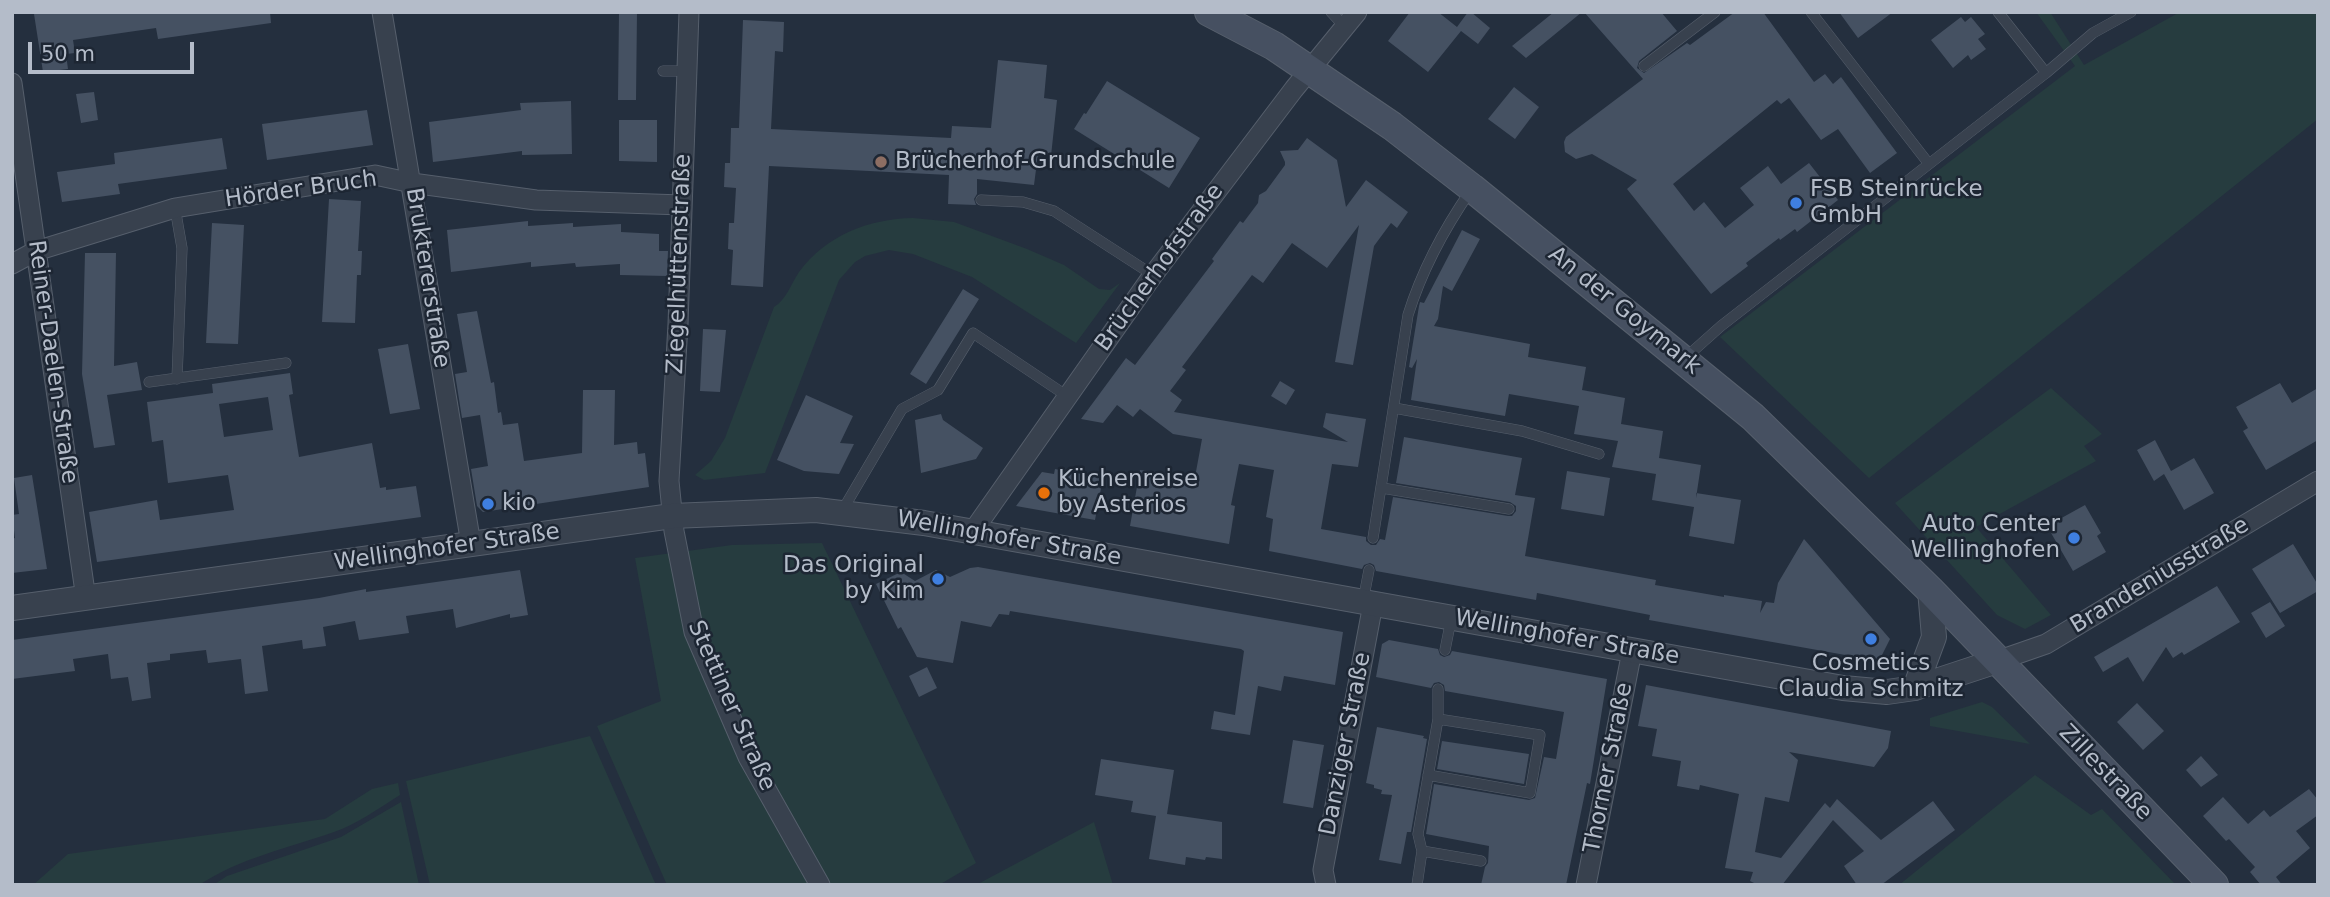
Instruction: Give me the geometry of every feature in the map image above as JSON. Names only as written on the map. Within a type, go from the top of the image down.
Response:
[{"type":"main road","name":"An der Goymark","points":[[1209,12],[1274,46],[1392,126],[1753,416],[1930,590],[1997,661]]},
{"type":"main road","name":"Zillestraße","points":[[1997,661],[2214,885]]},
{"type":"street","name":"Bruktererstraße","points":[[382,12],[471,544]]},
{"type":"street","name":"Ziegelhüttenstraße","points":[[672,516],[669,481],[690,12]]},
{"type":"street","name":"Brücherhofstraße","points":[[973,531],[1153,275],[1352,17]]},
{"type":"street","name":"Reiner-Daelen-Straße","points":[[12,83],[18,166],[36,251],[86,598]]},
{"type":"street","name":"Hörder Bruch","points":[[12,264],[36,251],[175,208],[375,175],[412,183],[536,200],[682,205]]},
{"type":"street","name":"Brandeniusstraße","points":[[1997,661],[2046,644],[2318,481]]},
{"type":"street","name":"Wellinghofer Straße","points":[[12,608],[672,516],[804,510],[842,512],[973,531],[1843,688],[1887,692],[1915,688],[1997,661]]},
{"type":"street","name":"Stettiner Straße","points":[[672,516],[694,632],[748,757],[820,885]]},
{"type":"street","points":[[1915,688],[1934,637],[1930,590]]},
{"type":"street","name":"Danziger Straße","points":[[1326,885],[1322,870],[1368,603]]},
{"type":"street","name":"Thorner Straße","points":[[1586,885],[1632,651]]},
{"type":"lane","points":[[1331,12],[1352,17]]},
{"type":"lane","points":[[1644,65],[1715,12]]},
{"type":"lane","points":[[1811,12],[1929,164]]},
{"type":"lane","points":[[1998,12],[2046,73]]},
{"type":"lane","points":[[1683,359],[1721,326],[2046,73],[2093,33],[2131,12]]},
{"type":"lane","points":[[663,71],[687,71]]},
{"type":"lane","points":[[1373,538],[1408,315],[1418,284],[1439,241],[1472,188]]},
{"type":"lane","points":[[981,200],[1023,202],[1054,211],[1153,275]]},
{"type":"lane","points":[[175,208],[182,248],[177,379]]},
{"type":"lane","points":[[842,512],[902,409],[938,390],[973,333],[1067,396]]},
{"type":"lane","points":[[149,382],[286,363]]},
{"type":"lane","points":[[1394,408],[1522,431],[1599,454]]},
{"type":"lane","points":[[1382,488],[1509,509]]},
{"type":"lane","points":[[1368,570],[1368,603]]},
{"type":"lane","points":[[1445,650],[1451,617]]},
{"type":"lane","points":[[1416,885],[1422,851],[1419,834],[1438,719],[1438,689]]},
{"type":"lane","points":[[1428,775],[1530,793],[1541,735],[1438,719]]},
{"type":"lane","points":[[1422,851],[1481,861]]},
{"type":"green space","points":[[2036,12],[2050,12],[2084,65],[2180,12],[2318,12],[2318,119],[1869,478],[1720,337],[2075,66]]},
{"type":"green space","points":[[913,218],[954,222],[1027,249],[1064,265],[1099,289],[1110,290],[1120,283],[1076,343],[972,277],[913,254],[889,250],[865,256],[855,262],[839,280],[765,473],[704,480],[695,475],[711,461],[725,438],[774,307],[785,296],[810,259],[836,239],[865,226]]},
{"type":"green space","points":[[2051,388],[2102,434],[2084,446],[2096,461],[1976,527],[2051,615],[2025,629],[1997,615],[1895,503]]},
{"type":"green space","points":[[822,543],[976,863],[939,885],[667,885],[597,726],[661,701],[635,558],[732,545]]},
{"type":"green space","points":[[1982,702],[1992,707],[2030,744],[1930,726],[1930,718]]},
{"type":"green space","points":[[590,736],[656,885],[430,885],[406,781]]},
{"type":"green space","points":[[2035,775],[2091,815],[2102,809],[2176,885],[1899,885]]},
{"type":"green space","points":[[398,783],[400,795],[351,825],[265,854],[199,885],[33,885],[68,854],[325,819],[372,789]]},
{"type":"green space","points":[[401,802],[419,885],[213,885],[227,876],[341,837]]},
{"type":"green space","points":[[1094,822],[1113,885],[976,885]]},
{"type":"building","points":[[270,12],[271,23],[158,39],[156,28],[73,40],[75,53],[66,54],[68,69],[43,72],[34,14]]},
{"type":"building","points":[[619,12],[637,12],[636,100],[618,100]]},
{"type":"building","points":[[1410,12],[1438,12],[1457,27],[1468,12],[1471,12],[1490,28],[1478,44],[1461,31],[1428,72],[1388,41]]},
{"type":"building","points":[[1554,12],[1582,12],[1526,58],[1512,46]]},
{"type":"building","points":[[1584,12],[1661,12],[1677,31],[1639,61],[1637,68],[1644,73],[1687,43],[1690,45],[1735,12],[1763,12],[1814,82],[1825,74],[1833,84],[1841,77],[1897,153],[1870,173],[1838,129],[1821,140],[1789,98],[1781,104],[1777,100],[1673,184],[1694,211],[1704,202],[1725,228],[1754,205],[1740,188],[1768,166],[1781,184],[1809,163],[1838,200],[1797,232],[1795,229],[1780,240],[1779,238],[1711,294],[1627,189],[1637,180],[1592,154],[1576,159],[1565,152],[1566,137],[1643,79]]},
{"type":"building","points":[[1839,12],[1893,12],[1858,38]]},
{"type":"building","points":[[1961,17],[1965,22],[1971,17],[1985,34],[1978,39],[1986,49],[1971,60],[1968,55],[1953,68],[1931,40]]},
{"type":"building","points":[[743,20],[784,22],[783,52],[775,51],[771,129],[951,138],[952,126],[991,128],[998,60],[1047,65],[1044,98],[1057,100],[1051,156],[1038,154],[1034,185],[977,179],[977,194],[974,199],[976,205],[948,204],[949,175],[769,166],[763,287],[731,285],[733,250],[728,249],[729,223],[734,223],[736,188],[724,187],[725,163],[730,163],[731,128],[739,128]]},
{"type":"building","points":[[1107,81],[1200,138],[1169,188],[1074,129]]},
{"type":"building","points":[[1514,87],[1539,107],[1515,139],[1488,119]]},
{"type":"building","points":[[94,92],[98,120],[81,123],[76,94]]},
{"type":"building","points":[[571,101],[572,154],[522,155],[522,151],[433,162],[429,122],[521,110],[520,103]]},
{"type":"building","points":[[367,110],[373,145],[267,160],[262,124]]},
{"type":"building","points":[[619,120],[657,120],[657,162],[619,161]]},
{"type":"building","points":[[222,138],[227,169],[118,184],[120,194],[62,202],[57,172],[115,164],[114,153]]},
{"type":"building","points":[[1307,138],[1337,160],[1346,207],[1366,180],[1408,212],[1397,228],[1391,223],[1374,246],[1353,365],[1335,362],[1359,225],[1327,268],[1292,243],[1263,283],[1252,275],[1182,367],[1186,370],[1170,391],[1182,400],[1174,412],[1348,442],[1323,427],[1326,413],[1366,419],[1358,467],[1332,464],[1321,529],[1366,537],[1366,541],[1371,545],[1376,545],[1380,539],[1385,540],[1393,497],[1508,516],[1512,516],[1516,511],[1516,506],[1510,502],[1396,483],[1404,437],[1522,458],[1515,495],[1535,498],[1525,556],[1656,580],[1655,585],[1762,601],[1760,613],[1766,602],[1774,603],[1778,583],[1804,539],[1890,639],[1879,661],[1649,620],[1650,615],[1537,593],[1536,600],[1376,571],[1370,563],[1362,569],[1269,551],[1273,519],[1266,517],[1274,470],[1239,464],[1231,505],[1235,506],[1229,544],[1130,526],[1140,470],[1195,477],[1202,439],[1173,434],[1140,409],[1133,417],[1117,405],[1103,423],[1081,419],[1126,358],[1135,365],[1214,261],[1212,259],[1240,221],[1243,223],[1258,203],[1259,195],[1266,191],[1285,165],[1280,151],[1298,150]]},
{"type":"building","points":[[329,199],[361,201],[358,251],[362,251],[361,275],[357,275],[355,323],[322,322]]},
{"type":"building","points":[[528,221],[528,226],[621,224],[621,232],[659,234],[659,251],[668,251],[667,276],[620,275],[620,264],[576,267],[575,263],[531,267],[531,262],[451,272],[447,230]]},
{"type":"building","points":[[212,223],[244,225],[238,344],[206,343]]},
{"type":"building","points":[[1462,230],[1480,239],[1452,291],[1443,286],[1438,319],[1434,326],[1530,344],[1528,357],[1586,367],[1582,390],[1625,398],[1621,424],[1663,431],[1659,458],[1701,465],[1697,493],[1741,500],[1734,544],[1689,536],[1694,507],[1652,500],[1656,474],[1612,467],[1618,441],[1574,434],[1579,406],[1509,394],[1505,416],[1411,400],[1417,359],[1412,368],[1409,367],[1420,302],[1424,303]]},
{"type":"building","points":[[85,253],[116,253],[114,366],[137,362],[142,390],[107,395],[115,445],[94,448],[82,374]]},
{"type":"building","points":[[963,289],[979,299],[926,384],[910,374]]},
{"type":"building","points":[[477,311],[491,383],[494,382],[498,413],[501,412],[503,425],[518,423],[524,461],[582,453],[583,390],[615,390],[614,445],[637,442],[638,454],[645,453],[649,487],[483,512],[477,506],[471,469],[488,466],[480,415],[462,418],[455,374],[467,372],[457,314]]},
{"type":"building","points":[[703,329],[726,330],[720,392],[700,391]]},
{"type":"building","points":[[408,344],[420,409],[390,414],[378,349]]},
{"type":"building","points":[[290,373],[293,394],[289,395],[299,457],[372,443],[380,488],[386,487],[386,490],[416,486],[421,517],[97,562],[89,512],[157,500],[160,520],[234,510],[228,475],[168,483],[163,440],[152,442],[147,402],[213,393],[212,384]],"holes":[[[268,397],[273,430],[224,437],[219,404]]]},
{"type":"building","points":[[1280,381],[1295,390],[1286,405],[1271,396]]},
{"type":"building","points":[[2280,383],[2292,403],[2318,388],[2318,440],[2266,470],[2243,431],[2248,428],[2236,407]]},
{"type":"building","points":[[806,395],[853,416],[840,443],[854,444],[839,474],[804,471],[777,460]]},
{"type":"building","points":[[941,414],[943,420],[983,448],[976,459],[921,473],[915,420]]},
{"type":"building","points":[[2155,440],[2171,471],[2194,458],[2214,493],[2184,510],[2164,474],[2154,481],[2137,450]]},
{"type":"building","points":[[1055,469],[1103,478],[1095,520],[1016,506],[1042,472],[1054,474]]},
{"type":"building","points":[[1567,471],[1610,478],[1604,516],[1561,509]]},
{"type":"building","points":[[32,475],[47,569],[12,573],[12,539],[15,538],[12,515],[19,514],[14,478]]},
{"type":"building","points":[[2085,505],[2101,533],[2097,536],[2106,552],[2073,571],[2047,526]]},
{"type":"building","points":[[2293,544],[2318,585],[2318,591],[2280,613],[2252,569]]},
{"type":"building","points":[[978,567],[1343,632],[1335,685],[1284,676],[1281,691],[1258,686],[1250,735],[1211,729],[1214,711],[1235,715],[1244,651],[1241,649],[1010,611],[1009,615],[999,614],[991,627],[961,621],[953,663],[917,657],[901,627],[898,629],[876,584],[901,572],[915,581],[936,570],[950,577]]},
{"type":"building","points":[[520,570],[528,615],[510,618],[510,614],[456,628],[453,609],[406,616],[409,633],[359,640],[355,621],[323,627],[326,646],[303,649],[302,640],[262,646],[268,691],[245,694],[241,659],[208,663],[206,650],[170,654],[170,660],[147,663],[151,698],[132,701],[128,677],[111,679],[108,654],[73,659],[75,671],[12,679],[12,640],[319,598],[366,589],[366,592]]},
{"type":"building","points":[[2217,586],[2240,622],[2184,655],[2182,652],[2173,658],[2166,647],[2143,682],[2128,657],[2103,672],[2094,657]]},
{"type":"building","points":[[2270,602],[2285,626],[2266,638],[2251,613]]},
{"type":"building","points":[[1389,640],[1438,649],[1444,657],[1452,651],[1607,679],[1590,784],[1587,783],[1566,885],[1481,885],[1488,863],[1489,846],[1426,834],[1434,784],[1529,800],[1535,798],[1544,757],[1556,759],[1564,712],[1445,691],[1444,685],[1439,682],[1434,683],[1431,688],[1376,677],[1382,644]]},
{"type":"building","points":[[927,667],[937,688],[919,697],[909,676]]},
{"type":"building","points":[[1646,685],[1891,731],[1888,748],[1874,767],[1789,752],[1798,760],[1789,802],[1765,797],[1755,852],[1781,858],[1825,803],[1830,808],[1837,799],[1881,840],[1933,801],[1955,830],[1881,885],[1857,885],[1844,866],[1864,851],[1833,820],[1782,885],[1758,885],[1750,881],[1753,872],[1725,868],[1739,794],[1700,785],[1699,790],[1677,786],[1681,761],[1652,756],[1657,729],[1638,726]]},
{"type":"building","points":[[2137,703],[2164,731],[2143,750],[2117,722]]},
{"type":"building","points":[[1377,727],[1424,736],[1423,738],[1427,739],[1411,832],[1407,832],[1401,864],[1379,860],[1392,795],[1381,794],[1382,790],[1366,783]]},
{"type":"building","points":[[1293,740],[1324,745],[1313,808],[1283,803]]},
{"type":"building","points":[[1442,741],[1529,754],[1524,784],[1437,769]]},
{"type":"building","points":[[2201,756],[2218,775],[2201,787],[2186,770]]},
{"type":"building","points":[[1101,759],[1174,770],[1167,814],[1222,822],[1222,859],[1186,857],[1185,865],[1149,859],[1156,816],[1131,812],[1133,801],[1095,795]]},
{"type":"building","points":[[2309,789],[2318,800],[2318,815],[2296,831],[2310,848],[2276,877],[2282,885],[2261,885],[2250,872],[2255,867],[2203,816],[2223,797],[2248,824],[2264,810],[2270,817]]},
{"type":"place","name":"Brücherhof-Grundschule","points":[[881,162]]},
{"type":"place","name":"FSB Steinrücke GmbH","points":[[1796,203]]},
{"type":"place","name":"Küchenreise by Asterios","points":[[1044,493]]},
{"type":"place","name":"kio","points":[[488,504]]},
{"type":"place","name":"Auto Center Wellinghofen","points":[[2074,538]]},
{"type":"place","name":"Das Original by Kim","points":[[938,579]]},
{"type":"place","name":"Cosmetics Claudia Schmitz","points":[[1871,639]]}]
